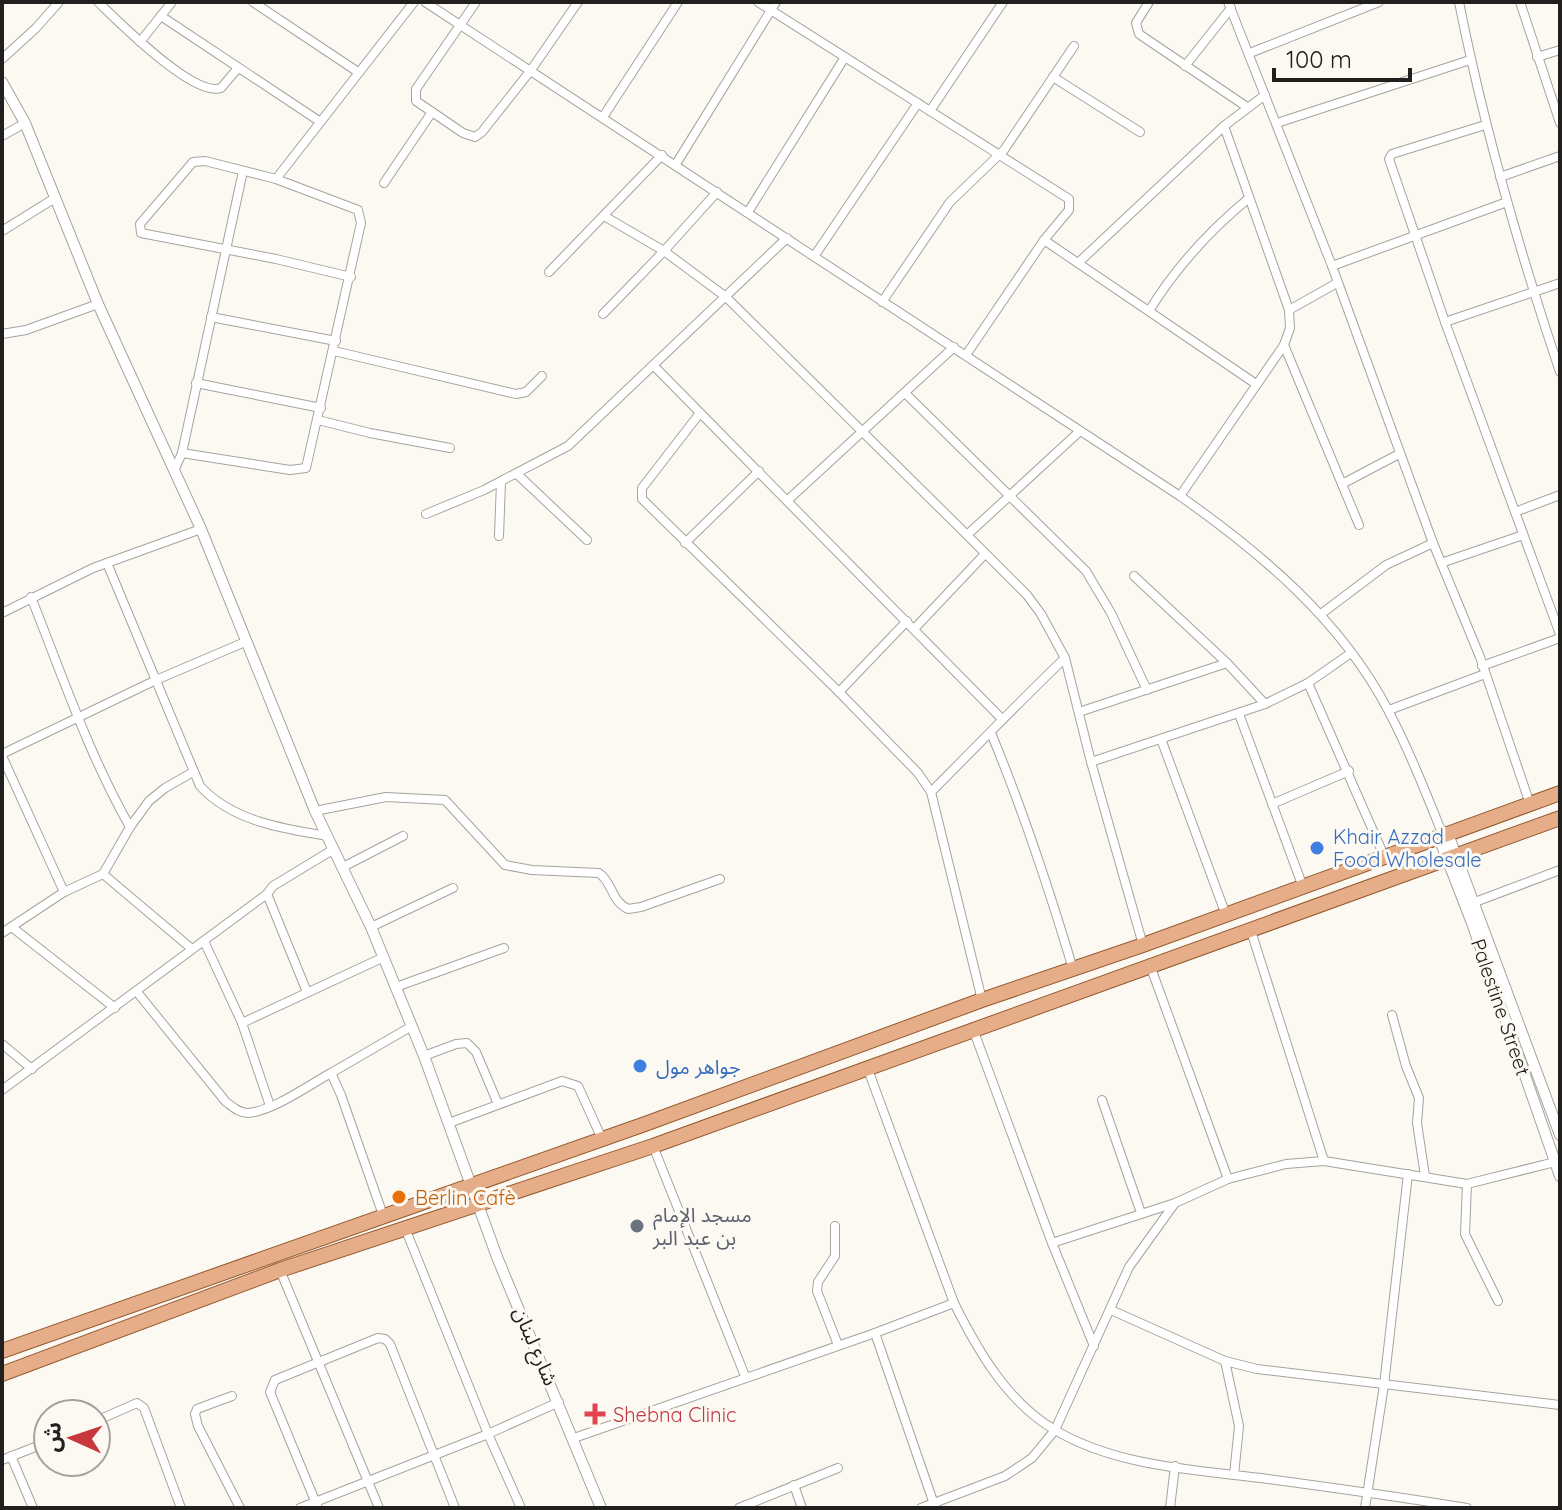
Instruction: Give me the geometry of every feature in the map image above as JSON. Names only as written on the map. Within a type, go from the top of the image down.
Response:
[{"type":"main road","points":[[2,1351],[1303,888],[1442,833],[1560,793]]},
{"type":"main road","points":[[2,1374],[280,1270],[653,1146],[1560,818]]},
{"type":"street","points":[[2,59],[59,2]]},
{"type":"street","points":[[98,2],[140,42],[208,89],[221,88],[238,68]]},
{"type":"street","points":[[140,42],[172,2]]},
{"type":"street","points":[[253,2],[358,72]]},
{"type":"street","points":[[276,179],[414,2]]},
{"type":"street","points":[[425,2],[815,255],[1180,496],[1245,543],[1321,614],[1351,653],[1389,710],[1442,833]]},
{"type":"street","points":[[476,2],[416,89],[416,101],[463,133],[478,136],[531,70],[578,2]]},
{"type":"street","points":[[603,117],[678,2]]},
{"type":"street","points":[[758,2],[774,6],[845,57],[1069,199],[1069,210],[1044,240],[966,355]]},
{"type":"street","points":[[930,111],[1003,2]]},
{"type":"street","points":[[1149,2],[1136,23],[1139,34],[1247,107]]},
{"type":"street","points":[[1250,53],[1379,2]]},
{"type":"street","points":[[1459,2],[1485,125],[1533,292],[1558,357],[1560,372]]},
{"type":"street","points":[[1520,2],[1560,123]]},
{"type":"street","points":[[1185,66],[1229,5]]},
{"type":"street","points":[[1229,5],[1332,266],[1399,454],[1484,670],[1530,804]]},
{"type":"street","points":[[676,164],[774,6]]},
{"type":"street","points":[[161,16],[319,121]]},
{"type":"street","points":[[882,302],[956,195],[1000,155],[1074,46]]},
{"type":"street","points":[[1537,57],[1560,50]]},
{"type":"street","points":[[748,212],[845,57]]},
{"type":"street","points":[[1277,123],[1470,60]]},
{"type":"street","points":[[1053,77],[1140,132]]},
{"type":"street","name":"شارع لبنان","points":[[2,82],[25,123],[98,304],[201,529],[315,811],[384,957],[424,1056],[477,1204],[601,1508]]},
{"type":"street","points":[[1078,263],[1224,126],[1265,95]]},
{"type":"street","points":[[815,255],[918,103]]},
{"type":"street","points":[[384,183],[432,112]]},
{"type":"street","points":[[2,136],[25,123]]},
{"type":"street","points":[[1389,710],[1560,636],[1445,322],[1389,156],[1485,125]]},
{"type":"street","points":[[1180,496],[1284,345],[1290,328],[1289,310],[1224,126]]},
{"type":"street","points":[[549,272],[662,155]]},
{"type":"street","points":[[1500,177],[1560,156]]},
{"type":"street","points":[[182,453],[301,470],[307,466],[351,277],[361,223],[358,210],[276,179],[205,161],[193,162],[151,208],[139,228],[145,235],[351,277]]},
{"type":"street","points":[[174,471],[182,453],[243,171]]},
{"type":"street","points":[[603,314],[717,192]]},
{"type":"street","points":[[2,231],[55,198]]},
{"type":"street","points":[[1149,311],[1194,250],[1249,198]]},
{"type":"street","points":[[1332,266],[1507,202]]},
{"type":"street","points":[[604,216],[664,251],[726,297],[864,431],[1034,604],[1065,658],[1143,945]]},
{"type":"street","points":[[426,514],[501,482],[578,439],[787,238]]},
{"type":"street","points":[[1044,240],[1256,384]]},
{"type":"street","points":[[1289,310],[1337,283]]},
{"type":"street","points":[[1445,322],[1560,283]]},
{"type":"street","points":[[2,334],[26,330],[98,304]]},
{"type":"street","points":[[211,317],[336,341]]},
{"type":"street","points":[[1284,345],[1359,525]]},
{"type":"street","points":[[788,500],[954,347]]},
{"type":"street","points":[[334,351],[516,394],[526,392],[542,376]]},
{"type":"street","points":[[654,366],[1001,718]]},
{"type":"street","points":[[196,383],[321,408]]},
{"type":"street","points":[[906,394],[1078,561],[1095,582],[1147,690]]},
{"type":"street","points":[[700,413],[642,488],[645,504],[839,692],[918,773],[931,792],[982,1000]]},
{"type":"street","points":[[318,420],[450,448]]},
{"type":"street","points":[[967,535],[1080,431]]},
{"type":"street","points":[[1342,484],[1399,454]]},
{"type":"street","points":[[685,543],[759,471]]},
{"type":"street","points":[[517,474],[587,540]]},
{"type":"street","points":[[499,536],[501,482]]},
{"type":"street","points":[[1515,512],[1560,495]]},
{"type":"street","points":[[2,613],[107,563],[201,529]]},
{"type":"street","points":[[1441,563],[1523,535]]},
{"type":"street","points":[[1321,614],[1386,565],[1433,543]]},
{"type":"street","points":[[914,629],[985,554]]},
{"type":"street","points":[[107,563],[200,786],[229,810],[260,823],[328,836]]},
{"type":"street","points":[[1134,576],[1227,663],[1265,704]]},
{"type":"street","points":[[31,597],[113,797],[130,827]]},
{"type":"street","points":[[839,692],[907,621]]},
{"type":"street","points":[[64,892],[2,755],[156,680],[245,642]]},
{"type":"street","points":[[1091,762],[1265,704],[1308,683],[1351,653]]},
{"type":"street","points":[[931,792],[991,733],[1001,718],[1065,658]]},
{"type":"street","points":[[1079,712],[1227,663]]},
{"type":"street","points":[[1308,683],[1385,858]]},
{"type":"street","points":[[1239,714],[1303,888]]},
{"type":"street","points":[[991,733],[1053,902],[1073,969]]},
{"type":"street","points":[[1161,739],[1226,915]]},
{"type":"street","points":[[1272,804],[1349,771]]},
{"type":"street","points":[[2,933],[64,892],[103,874],[149,801],[193,772]]},
{"type":"street","points":[[315,811],[386,797],[445,800],[505,865],[532,870],[599,873],[606,879],[616,901],[628,909],[720,879]]},
{"type":"street","name":"Palestine Street","points":[[1442,833],[1475,902],[1556,1109],[1560,1135]]},
{"type":"street","points":[[343,867],[403,836]]},
{"type":"street","points":[[2,1090],[137,992],[267,894],[273,886],[334,849]]},
{"type":"street","name":"Palestine Street","points":[[1453,858],[1560,1176]]},
{"type":"street","points":[[1475,902],[1560,870]]},
{"type":"street","points":[[103,874],[192,949]]},
{"type":"street","points":[[371,927],[453,888]]},
{"type":"street","points":[[267,894],[307,992]]},
{"type":"street","points":[[13,928],[115,1008]]},
{"type":"street","points":[[1251,931],[1324,1161]]},
{"type":"street","points":[[204,941],[242,1023],[270,1106]]},
{"type":"street","points":[[396,987],[504,948]]},
{"type":"street","points":[[242,1023],[384,957]]},
{"type":"street","points":[[1151,968],[1228,1179]]},
{"type":"street","points":[[137,992],[226,1102],[246,1113],[270,1106],[412,1026]]},
{"type":"street","points":[[1392,1015],[1406,1066],[1419,1096],[1417,1123],[1425,1176]]},
{"type":"street","points":[[973,1029],[1052,1243],[1094,1346]]},
{"type":"street","points":[[424,1056],[467,1043],[476,1052],[498,1104]]},
{"type":"street","points":[[2,1044],[32,1069]]},
{"type":"street","points":[[867,1067],[954,1303],[970,1334],[1003,1384],[1055,1430],[1113,1455],[1467,1508]]},
{"type":"street","points":[[331,1073],[383,1215]]},
{"type":"street","points":[[449,1123],[562,1081],[578,1086],[602,1139]]},
{"type":"street","points":[[1102,1100],[1141,1213]]},
{"type":"street","points":[[653,1146],[745,1376]]},
{"type":"street","points":[[1052,1243],[1175,1203],[1228,1179],[1270,1167],[1324,1161],[1467,1184],[1555,1162]]},
{"type":"street","points":[[1365,1508],[1384,1385],[1408,1174]]},
{"type":"street","points":[[1467,1184],[1465,1234],[1498,1301]]},
{"type":"street","points":[[921,1508],[934,1506],[1019,1469],[1032,1458],[1055,1430],[1129,1267],[1175,1203]]},
{"type":"street","points":[[835,1226],[835,1256],[818,1282],[817,1291],[838,1345]]},
{"type":"street","points":[[405,1227],[521,1508]]},
{"type":"street","points":[[280,1270],[379,1508]]},
{"type":"street","points":[[574,1438],[954,1303]]},
{"type":"street","points":[[1111,1310],[1225,1361],[1269,1371],[1560,1405]]},
{"type":"street","points":[[875,1333],[934,1506]]},
{"type":"street","points":[[317,1505],[270,1392],[275,1380],[378,1338],[390,1344],[455,1508]]},
{"type":"street","points":[[1225,1361],[1239,1426],[1234,1475]]},
{"type":"street","points":[[232,1396],[197,1409],[195,1420],[240,1508]]},
{"type":"street","points":[[300,1508],[317,1505],[559,1402]]},
{"type":"street","points":[[112,1414],[137,1403],[141,1405],[181,1508]]},
{"type":"street","points":[[32,1448],[6,1458],[33,1508]]},
{"type":"street","points":[[1170,1508],[1175,1466]]},
{"type":"street","points":[[739,1508],[838,1468]]},
{"type":"street","points":[[794,1485],[802,1508]]},
{"type":"place","name":"Khair Azzad Food Wholesale","points":[[1317,848]]},
{"type":"place","name":"جواهر مول","points":[[640,1066]]},
{"type":"place","name":"Berlin Cafè","points":[[399,1197]]},
{"type":"place","name":"مسجد الإمام بن عبد البر","points":[[637,1226]]},
{"type":"place","name":"Shebna Clinic","points":[[595,1414]]}]
